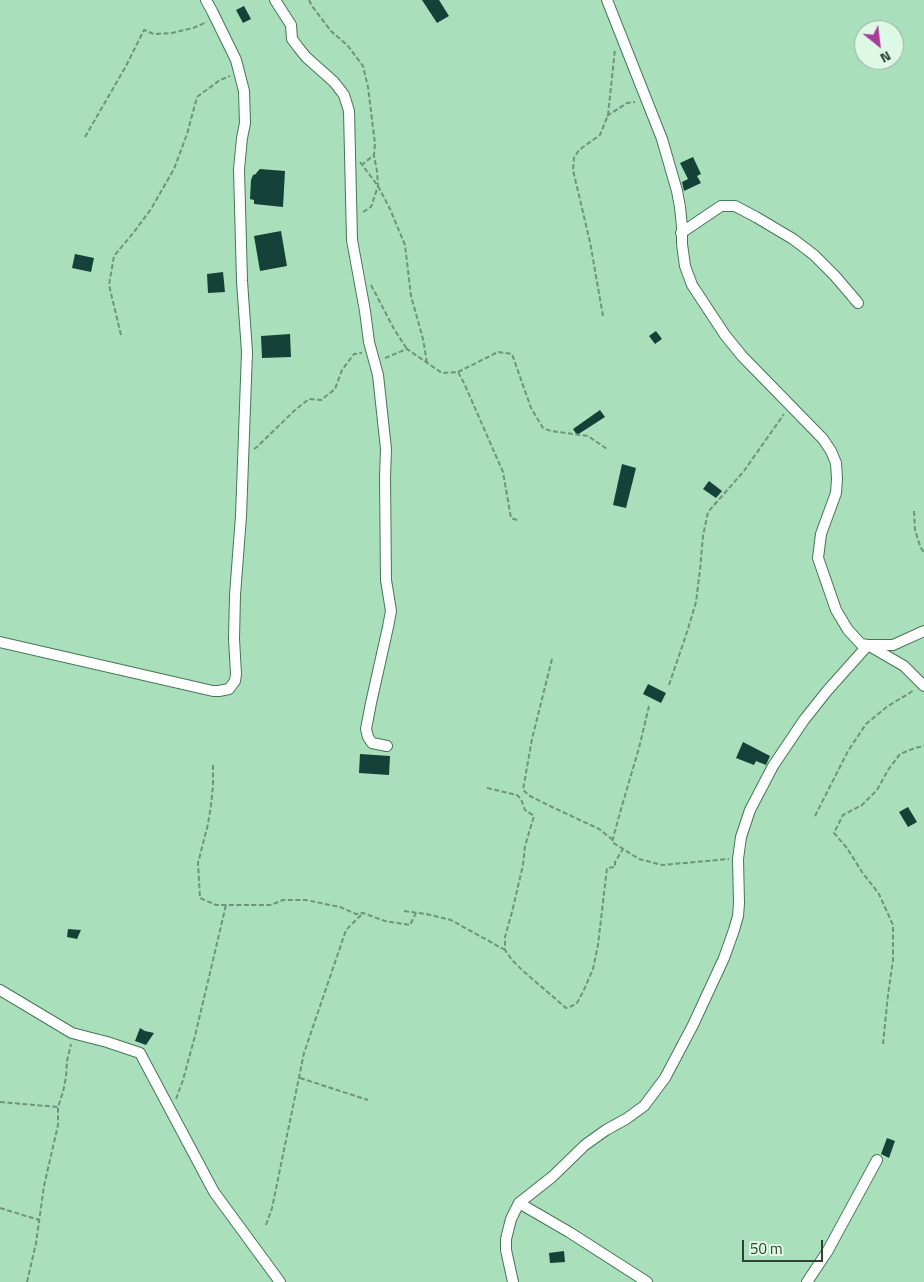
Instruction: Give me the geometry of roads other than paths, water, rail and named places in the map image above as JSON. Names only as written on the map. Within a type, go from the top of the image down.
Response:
[{"type":"street","points":[[0,642],[214,691],[229,689],[235,681],[235,595],[247,352],[241,272],[239,169],[245,123],[244,91],[236,60],[206,0]]},
{"type":"street","points":[[275,0],[291,25],[292,39],[306,57],[334,82],[344,95],[349,111],[352,240],[369,342],[378,375],[386,449],[386,580],[390,611],[366,729],[372,744],[387,746]]},
{"type":"street","points":[[607,0],[662,139],[677,191],[685,266],[692,285],[742,356],[823,439],[836,463],[836,493],[821,534],[818,558],[826,586],[842,623],[861,644],[868,645],[893,645],[924,631]]},
{"type":"street","points":[[681,233],[721,206],[735,206],[793,239],[814,255],[835,276],[858,304]]},
{"type":"street","points":[[868,645],[904,666],[922,685]]},
{"type":"street","points":[[513,1282],[506,1250],[506,1239],[511,1219],[519,1203],[552,1177],[586,1145],[644,1106],[665,1078],[693,1025],[724,958],[734,930],[739,903],[738,857],[741,838],[750,810],[773,766],[804,720],[868,645]]},
{"type":"street","points":[[0,990],[75,1033],[140,1053],[214,1192],[280,1282]]},
{"type":"street","points":[[807,1282],[827,1252],[877,1160]]},
{"type":"street","points":[[519,1203],[569,1232],[647,1282]]}]
